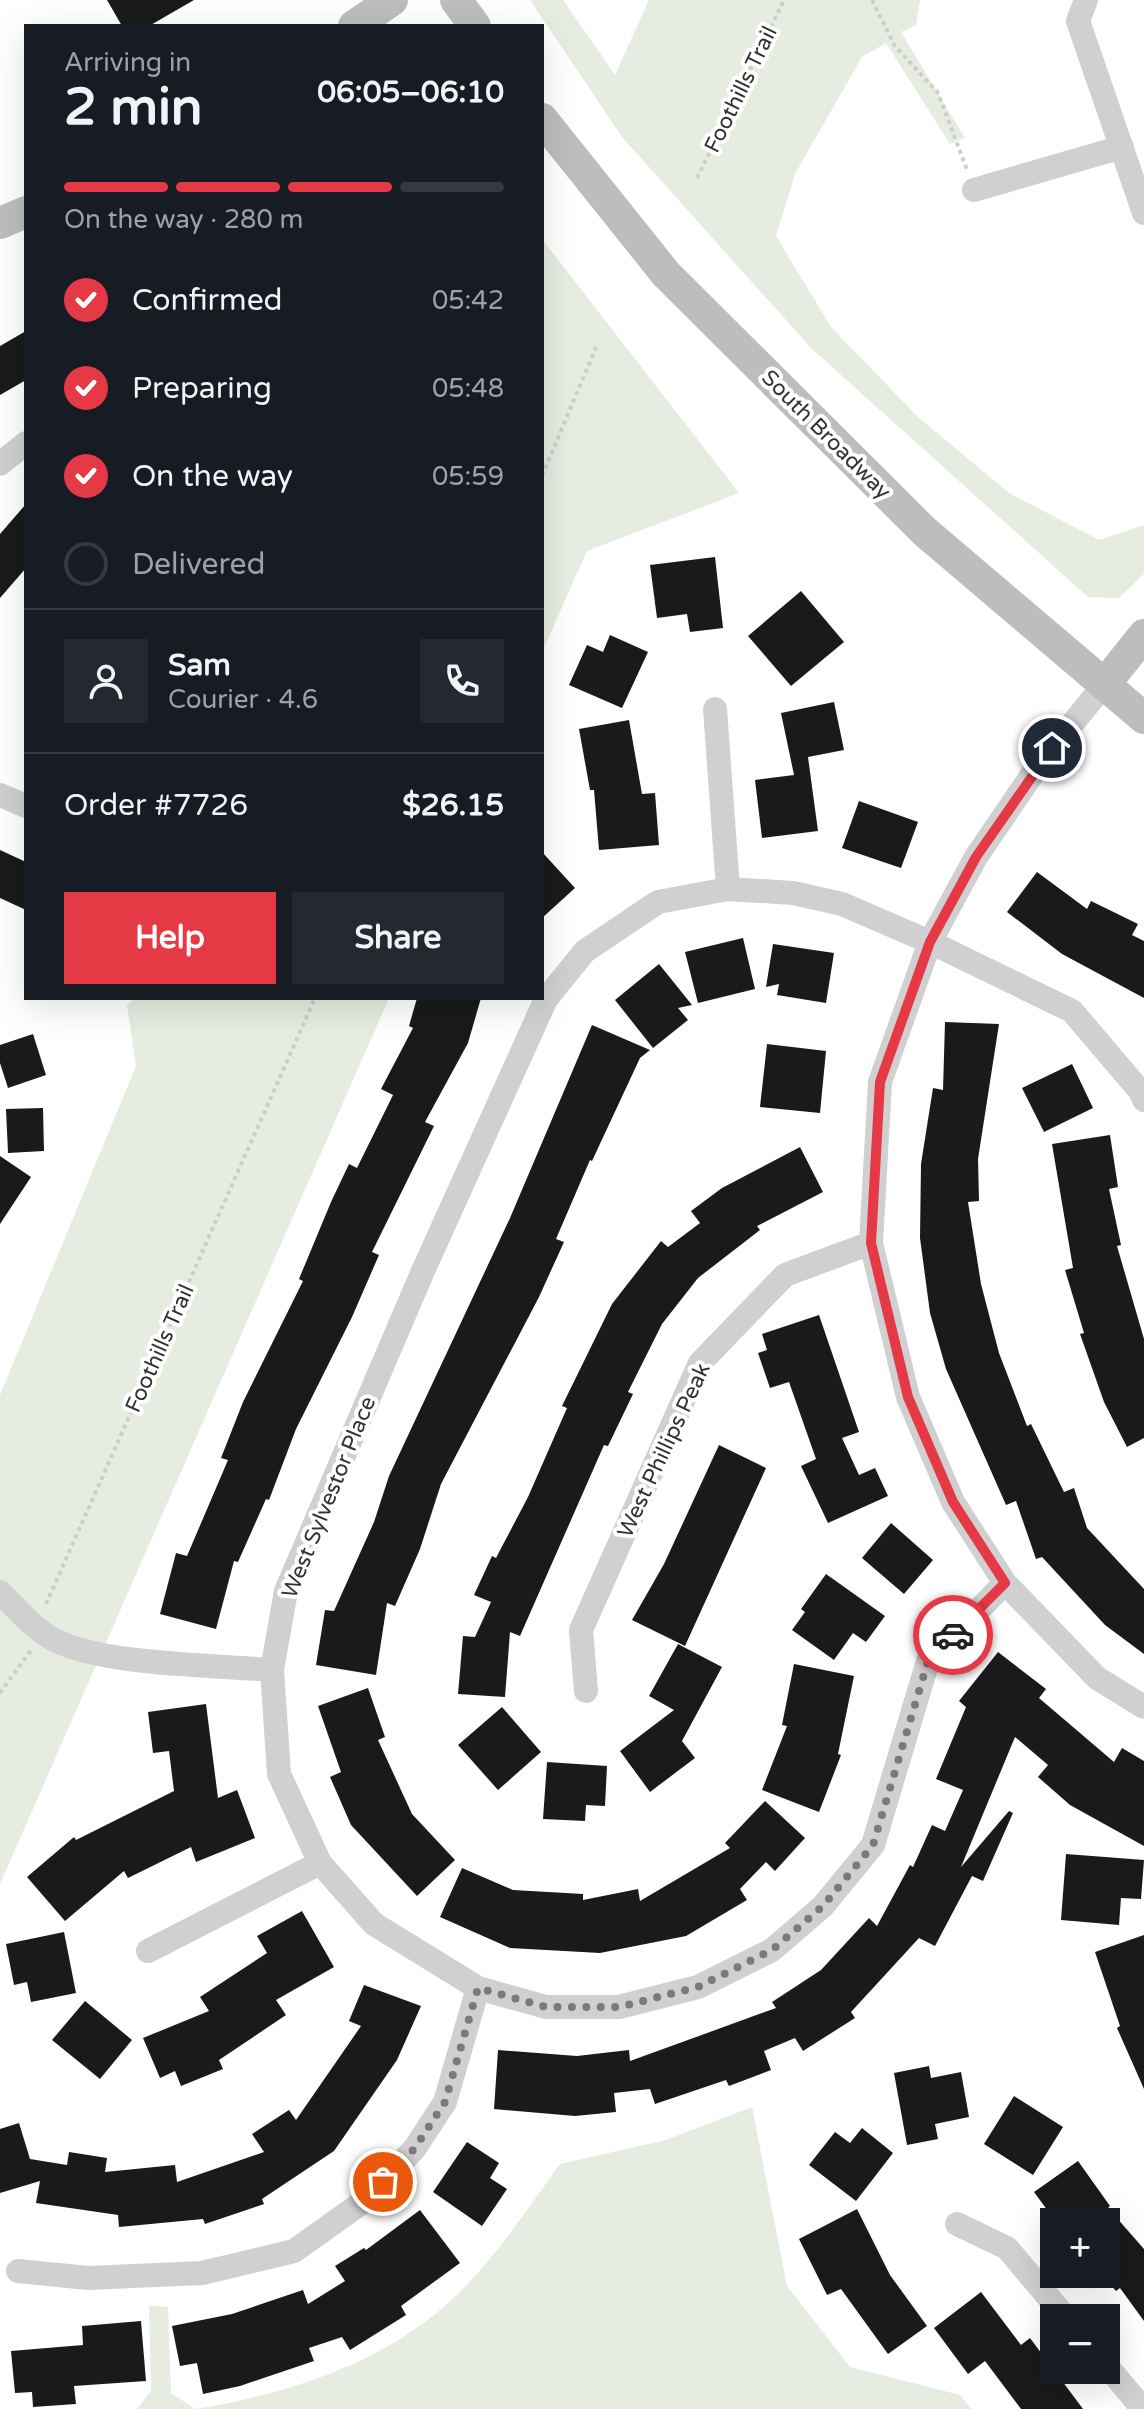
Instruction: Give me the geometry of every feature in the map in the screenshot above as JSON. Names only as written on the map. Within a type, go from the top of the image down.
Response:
[{"type":"main road","points":[[357,24],[392,0]]},
{"type":"main road","points":[[456,0],[474,24]]},
{"type":"main road","name":"South Broadway","points":[[544,122],[669,278],[924,531],[1144,718]]},
{"type":"main road","points":[[0,223],[24,213]]},
{"type":"main road","points":[[1104,685],[1144,635]]},
{"type":"street","points":[[1086,0],[1078,21],[1144,213]]},
{"type":"street","points":[[974,190],[1122,147]]},
{"type":"street","points":[[0,464],[10,452],[24,444]]},
{"type":"street","points":[[1104,685],[1032,774],[976,857],[930,942],[880,1082],[871,1243],[908,1397],[953,1502],[1005,1583],[1097,1678],[1144,1707]]},
{"type":"street","points":[[715,709],[728,889]]},
{"type":"street","points":[[0,795],[24,805]]},
{"type":"street","name":"West Sylvestor Place","points":[[1005,1583],[928,1661],[873,1845],[823,1906],[772,1950],[698,1987],[619,2007],[546,2007],[478,1988],[374,1924],[320,1863],[279,1774],[272,1670],[286,1591],[423,1271],[546,999],[585,951],[658,902],[728,889],[793,893],[842,904],[930,942],[1072,1011],[1143,1094]]},
{"type":"street","name":"West Phillips Peak","points":[[586,1691],[581,1630],[700,1363],[785,1275],[871,1243]]},
{"type":"street","points":[[0,1592],[42,1631],[92,1655],[272,1670]]},
{"type":"street","points":[[148,1951],[320,1863]]},
{"type":"street","points":[[18,2271],[88,2278],[202,2273],[294,2251],[367,2199],[415,2148],[445,2102],[478,1988]]},
{"type":"street","points":[[957,2224],[1007,2248],[1054,2304]]},
{"type":"street","points":[[1120,2382],[1143,2409]]},
{"type":"path","name":"Foothills Trail","points":[[697,178],[784,0]]},
{"type":"path","points":[[872,0],[895,46],[938,93],[974,190]]},
{"type":"path","points":[[544,471],[597,345]]},
{"type":"path","name":"Foothills Trail","points":[[0,1693],[23,1665],[42,1631],[46,1604],[314,1000]]},
{"type":"shaded area","points":[[530,0],[563,0],[615,75],[649,0],[920,0],[916,25],[901,32],[965,138],[950,144],[886,43],[862,57],[795,174],[776,236],[831,327],[918,417],[1009,493],[1099,540],[1144,525],[1144,574],[1119,598],[1088,597],[811,348],[622,137]]},
{"type":"shaded area","points":[[544,242],[739,493],[587,551],[544,648]]},
{"type":"shaded area","points":[[133,1000],[388,1000],[0,1884],[0,1395],[136,1066],[127,1005]]},
{"type":"shaded area","points":[[752,2107],[787,2286],[850,2367],[960,2395],[971,2409],[197,2409],[304,2383],[372,2355],[404,2337],[434,2315],[476,2275],[560,2164],[666,2140]]},
{"type":"shaded area","points":[[149,2306],[168,2307],[171,2393],[195,2409],[137,2409],[151,2391]]},
{"type":"building","points":[[107,0],[194,0],[152,24],[121,24]]},
{"type":"building","points":[[24,332],[24,381],[0,395],[0,346]]},
{"type":"building","points":[[24,506],[24,570],[0,598],[0,534]]},
{"type":"building","points":[[715,557],[723,628],[690,632],[687,614],[657,618],[650,565]]},
{"type":"building","points":[[801,591],[844,642],[791,686],[748,636]]},
{"type":"building","points":[[610,635],[648,652],[622,708],[569,685],[587,645],[603,652]]},
{"type":"building","points":[[834,702],[844,750],[808,757],[818,831],[762,838],[755,780],[794,775],[781,713]]},
{"type":"building","points":[[629,720],[642,794],[655,793],[659,845],[599,850],[594,790],[590,790],[579,729]]},
{"type":"building","points":[[859,801],[918,822],[901,868],[842,848]]},
{"type":"building","points":[[0,850],[24,861],[24,909],[0,898]]},
{"type":"building","points":[[544,854],[575,888],[544,916]]},
{"type":"building","points":[[1037,872],[1087,909],[1091,901],[1138,924],[1132,935],[1144,941],[1144,998],[1062,954],[1007,912]]},
{"type":"building","points":[[743,938],[755,989],[698,1003],[685,952]]},
{"type":"building","points":[[773,944],[834,953],[826,1003],[777,995],[779,984],[766,987]]},
{"type":"building","points":[[659,964],[692,1005],[678,1008],[688,1020],[653,1048],[615,1000]]},
{"type":"building","points":[[416,1000],[480,1000],[468,1043],[425,1122],[434,1126],[372,1252],[379,1255],[352,1317],[296,1429],[269,1500],[266,1499],[238,1562],[234,1561],[216,1629],[160,1614],[176,1553],[187,1556],[228,1460],[221,1458],[243,1402],[303,1281],[299,1279],[331,1202],[349,1164],[357,1168],[393,1095],[381,1089],[413,1028],[409,1026]]},
{"type":"building","points":[[945,1022],[999,1024],[978,1159],[979,1201],[968,1202],[981,1284],[999,1353],[1027,1426],[1031,1424],[1064,1492],[1074,1488],[1087,1528],[1144,1589],[1144,1654],[1105,1625],[1042,1557],[1036,1559],[1016,1501],[1006,1505],[946,1369],[930,1313],[920,1238],[921,1164],[933,1088],[943,1090]]},
{"type":"building","points":[[592,1025],[650,1050],[640,1058],[590,1160],[556,1239],[564,1242],[539,1297],[441,1484],[420,1549],[395,1606],[387,1603],[376,1675],[316,1665],[325,1610],[334,1611],[374,1522],[389,1476],[510,1218]]},
{"type":"building","points":[[33,1034],[46,1075],[8,1088],[0,1063],[0,1045]]},
{"type":"building","points":[[767,1044],[826,1051],[820,1113],[760,1107]]},
{"type":"building","points":[[1072,1064],[1093,1108],[1044,1132],[1022,1088]]},
{"type":"building","points":[[43,1108],[44,1151],[8,1153],[6,1109]]},
{"type":"building","points":[[1110,1135],[1118,1187],[1109,1189],[1121,1245],[1117,1246],[1144,1339],[1144,1438],[1127,1447],[1104,1402],[1080,1334],[1084,1333],[1065,1270],[1073,1268],[1052,1144]]},
{"type":"building","points":[[800,1147],[823,1192],[757,1226],[760,1230],[698,1278],[662,1324],[628,1392],[633,1394],[608,1446],[604,1445],[520,1636],[510,1632],[505,1697],[458,1694],[463,1636],[475,1637],[491,1602],[474,1595],[492,1556],[496,1558],[528,1497],[567,1408],[562,1406],[612,1304],[661,1241],[668,1247],[700,1223],[691,1211],[722,1188]]},
{"type":"building","points":[[0,1156],[31,1177],[0,1224]]},
{"type":"building","points":[[819,1315],[859,1432],[842,1438],[859,1475],[875,1468],[888,1496],[828,1523],[801,1466],[816,1459],[789,1382],[770,1388],[758,1353],[767,1350],[762,1334]]},
{"type":"building","points":[[719,1445],[766,1468],[685,1646],[632,1620],[664,1564]]},
{"type":"building","points":[[891,1523],[933,1560],[904,1594],[862,1558]]},
{"type":"building","points":[[826,1574],[885,1616],[866,1642],[853,1633],[834,1660],[792,1630],[805,1612],[801,1609]]},
{"type":"building","points":[[678,1644],[722,1667],[682,1741],[695,1758],[650,1792],[620,1751],[674,1710],[649,1696]]},
{"type":"building","points":[[998,1652],[1046,1689],[1039,1698],[1114,1762],[1122,1748],[1144,1761],[1144,1846],[1070,1805],[1038,1777],[1048,1765],[1015,1737],[961,1867],[1009,1811],[1013,1813],[983,1881],[972,1876],[935,1946],[919,1938],[851,2012],[855,2018],[803,2051],[795,2038],[764,2051],[771,2070],[729,2086],[726,2080],[655,2104],[650,2089],[614,2093],[616,2112],[575,2116],[494,2109],[498,2050],[577,2056],[629,2050],[630,2061],[776,2008],[772,2002],[821,1970],[869,1918],[877,1926],[910,1865],[913,1867],[932,1825],[945,1831],[963,1790],[936,1779],[966,1707],[959,1701]]},
{"type":"building","points":[[794,1664],[854,1676],[838,1754],[841,1755],[819,1812],[762,1790],[787,1726],[782,1725]]},
{"type":"building","points":[[368,1688],[385,1737],[378,1740],[412,1814],[455,1860],[417,1896],[351,1825],[330,1777],[341,1772],[318,1706]]},
{"type":"building","points":[[206,1704],[218,1798],[237,1790],[255,1838],[196,1862],[191,1847],[128,1878],[124,1871],[65,1921],[27,1877],[74,1837],[76,1840],[174,1791],[169,1751],[153,1753],[148,1712]]},
{"type":"building","points":[[502,1707],[541,1752],[498,1790],[458,1745]]},
{"type":"building","points":[[547,1762],[607,1766],[605,1806],[586,1805],[585,1821],[543,1819]]},
{"type":"building","points":[[765,1801],[805,1838],[775,1871],[766,1862],[740,1889],[747,1900],[686,1936],[600,1953],[510,1948],[440,1917],[462,1868],[513,1890],[583,1894],[583,1900],[638,1889],[640,1901],[730,1848],[725,1843]]},
{"type":"building","points":[[1066,1854],[1144,1860],[1141,1899],[1121,1898],[1119,1925],[1061,1920]]},
{"type":"building","points":[[302,1911],[334,1967],[276,2000],[286,2015],[219,2060],[223,2069],[181,2086],[175,2071],[160,2078],[143,2038],[209,2011],[200,1997],[267,1953],[257,1936]]},
{"type":"building","points":[[64,1932],[76,1993],[31,2002],[27,1982],[14,1985],[6,1944]]},
{"type":"building","points":[[1144,1935],[1144,2089],[1117,2028],[1120,2026],[1095,1952]]},
{"type":"building","points":[[364,1985],[421,2006],[397,2060],[334,2151],[262,2199],[264,2204],[205,2224],[203,2219],[119,2227],[118,2215],[36,2203],[40,2181],[0,2193],[0,2129],[19,2123],[30,2159],[67,2165],[69,2152],[107,2158],[105,2172],[175,2165],[177,2182],[264,2152],[252,2134],[289,2110],[296,2120],[361,2026],[349,2021]]},
{"type":"building","points":[[85,2001],[132,2040],[100,2079],[52,2040]]},
{"type":"building","points":[[929,2066],[931,2078],[961,2072],[969,2117],[935,2124],[938,2139],[907,2145],[894,2073]]},
{"type":"building","points":[[1014,2096],[1063,2127],[1033,2175],[984,2144]]},
{"type":"building","points":[[862,2128],[893,2153],[856,2201],[809,2165],[835,2132],[850,2143]]},
{"type":"building","points":[[467,2142],[499,2163],[490,2178],[507,2189],[482,2226],[433,2192]]},
{"type":"building","points":[[1078,2161],[1110,2206],[1046,2208],[1034,2192]]},
{"type":"building","points":[[857,2209],[890,2275],[927,2326],[888,2354],[841,2289],[827,2295],[799,2239]]},
{"type":"building","points":[[420,2210],[460,2263],[401,2306],[406,2315],[350,2350],[342,2337],[309,2348],[314,2361],[240,2386],[203,2394],[197,2363],[180,2366],[172,2326],[232,2314],[303,2290],[308,2304],[345,2281],[335,2266],[364,2248],[366,2250]]},
{"type":"building","points":[[1120,2222],[1144,2249],[1144,2321],[1120,2288]]},
{"type":"building","points":[[981,2292],[1021,2345],[1030,2338],[1040,2351],[1040,2384],[1064,2384],[1083,2409],[1021,2409],[985,2361],[968,2374],[934,2328]]},
{"type":"building","points":[[141,2321],[146,2381],[74,2386],[76,2404],[33,2407],[32,2392],[15,2393],[11,2351],[83,2345],[82,2326]]},
{"type":"way so far","points":[[383,2182],[415,2148],[445,2102],[478,1988],[546,2007],[619,2007],[698,1987],[772,1950],[823,1906],[873,1845],[928,1661],[953,1635]]},
{"type":"route","points":[[953,1635],[1005,1583],[953,1502],[908,1397],[871,1243],[880,1082],[930,942],[976,857],[1052,748]]}]
